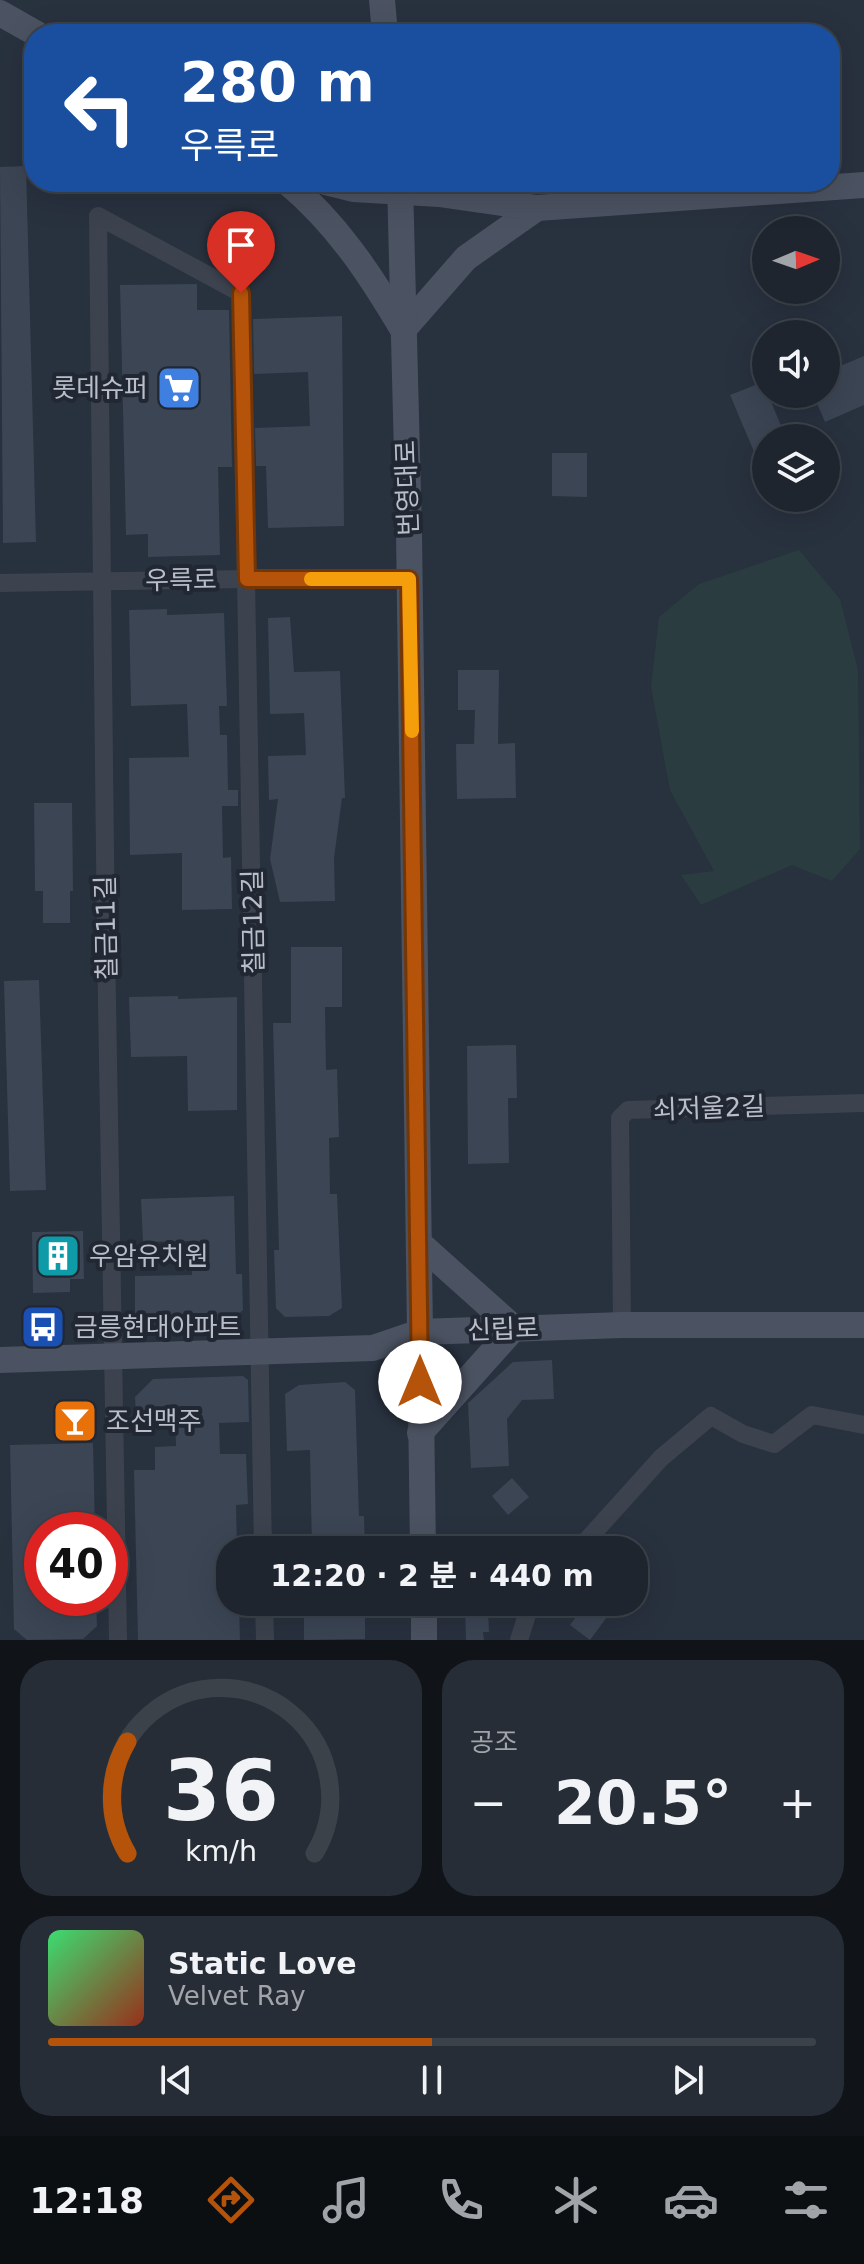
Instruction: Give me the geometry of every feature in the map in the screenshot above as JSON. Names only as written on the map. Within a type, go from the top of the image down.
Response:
[{"type":"street","points":[[382,0],[384,24]]},
{"type":"street","points":[[0,13],[24,27]]},
{"type":"street","points":[[840,187],[864,185]]},
{"type":"street","points":[[299,192],[317,207],[343,239],[377,285],[403,330],[466,258],[537,208]]},
{"type":"street","name":"번영대로","points":[[401,192],[423,1536]]},
{"type":"street","points":[[426,192],[537,208],[764,192]]},
{"type":"street","points":[[499,192],[537,208]]},
{"type":"street","name":"칠금11길","points":[[118,1640],[98,216],[241,293]]},
{"type":"street","name":"칠금12길","points":[[241,293],[263,1536]]},
{"type":"street","name":"우륵로","points":[[0,583],[409,579]]},
{"type":"street","name":"쇠저울2길","points":[[622,1325],[620,1118],[628,1110],[864,1103]]},
{"type":"street","points":[[419,1243],[514,1328],[420,1433]]},
{"type":"street","name":"신립로","points":[[0,1360],[373,1348],[420,1332],[514,1328],[864,1325]]},
{"type":"street","points":[[591,1536],[661,1458],[711,1416],[743,1434],[774,1444],[812,1415],[864,1425]]},
{"type":"street","points":[[264,1616],[265,1640]]},
{"type":"street","points":[[424,1616],[424,1640]]},
{"type":"street","points":[[519,1640],[527,1616]]},
{"type":"shaded area","points":[[799,550],[840,599],[858,670],[860,849],[832,881],[792,865],[701,905],[681,875],[714,871],[670,790],[651,687],[659,617],[699,584]]},
{"type":"building","points":[[24,166],[24,192],[27,192],[36,542],[3,543],[0,167]]},
{"type":"building","name":"롯데슈퍼","points":[[197,284],[197,310],[229,310],[232,467],[218,467],[220,555],[148,557],[148,534],[126,535],[120,285]]},
{"type":"building","points":[[342,316],[344,526],[268,528],[266,466],[256,466],[255,428],[310,426],[308,372],[254,374],[253,319]]},
{"type":"building","points":[[864,356],[864,405],[825,422],[819,408],[840,408],[840,366]]},
{"type":"building","points":[[752,386],[752,408],[774,408],[780,424],[752,424],[752,447],[730,395]]},
{"type":"building","points":[[552,453],[587,453],[587,497],[552,496]]},
{"type":"building","points":[[167,609],[167,615],[224,613],[227,706],[219,706],[220,735],[227,735],[228,790],[238,790],[238,806],[222,806],[223,858],[231,857],[232,909],[182,910],[182,853],[130,855],[129,758],[189,757],[187,704],[131,706],[129,610]]},
{"type":"building","points":[[290,617],[294,672],[340,671],[345,798],[342,798],[334,858],[335,901],[280,902],[270,859],[278,799],[269,800],[268,756],[306,755],[304,713],[270,714],[268,618]]},
{"type":"building","points":[[458,670],[499,670],[498,744],[515,743],[516,798],[457,799],[456,744],[474,744],[475,710],[458,710]]},
{"type":"building","points":[[34,803],[72,803],[73,891],[70,891],[70,923],[43,923],[43,891],[35,891]]},
{"type":"building","points":[[291,947],[342,947],[342,1007],[325,1007],[326,1070],[337,1069],[339,1137],[329,1138],[330,1194],[337,1194],[342,1308],[329,1316],[285,1317],[276,1308],[274,1250],[279,1250],[273,1023],[291,1023]]},
{"type":"building","points":[[39,980],[46,1190],[10,1191],[4,981]]},
{"type":"building","points":[[178,996],[178,999],[237,997],[237,1110],[188,1111],[187,1056],[131,1057],[129,997]]},
{"type":"building","points":[[516,1045],[517,1098],[508,1098],[509,1163],[468,1164],[467,1046]]},
{"type":"building","points":[[234,1196],[236,1274],[242,1274],[243,1310],[231,1321],[146,1324],[135,1313],[135,1276],[192,1275],[191,1241],[143,1242],[141,1199]]},
{"type":"building","name":"우암유치원","points":[[83,1231],[84,1279],[70,1279],[70,1292],[33,1293],[32,1232]]},
{"type":"building","points":[[552,1360],[554,1399],[522,1400],[507,1419],[509,1466],[471,1468],[468,1403],[513,1362]]},
{"type":"building","points":[[243,1376],[248,1380],[249,1422],[219,1423],[220,1454],[246,1454],[248,1504],[236,1505],[237,1536],[216,1536],[216,1616],[239,1616],[240,1640],[138,1640],[134,1470],[155,1470],[155,1447],[176,1446],[175,1413],[136,1415],[135,1397],[153,1379]]},
{"type":"building","points":[[345,1382],[355,1390],[359,1516],[364,1516],[365,1536],[312,1536],[310,1450],[287,1451],[285,1394],[299,1385]]},
{"type":"building","points":[[93,1443],[95,1512],[24,1512],[24,1616],[97,1616],[97,1626],[83,1639],[27,1640],[14,1629],[10,1445]]},
{"type":"building","points":[[512,1478],[529,1497],[508,1515],[492,1496]]},
{"type":"building","points":[[304,1616],[365,1616],[365,1639],[304,1640]]},
{"type":"building","points":[[465,1616],[488,1616],[489,1632],[483,1632],[484,1640],[466,1640]]},
{"type":"building","points":[[576,1617],[607,1617],[590,1640],[570,1625]]},
{"type":"slow traffic","points":[[311,579],[409,579],[412,731]]},
{"type":"place","name":"롯데슈퍼","points":[[179,388]]},
{"type":"place","name":"우암유치원","points":[[58,1256]]},
{"type":"place","name":"금릉현대아파트","points":[[43,1327]]},
{"type":"place","name":"조선맥주","points":[[75,1421]]},
{"type":"route","points":[[241,293],[247,579],[409,579],[420,1382]]}]
